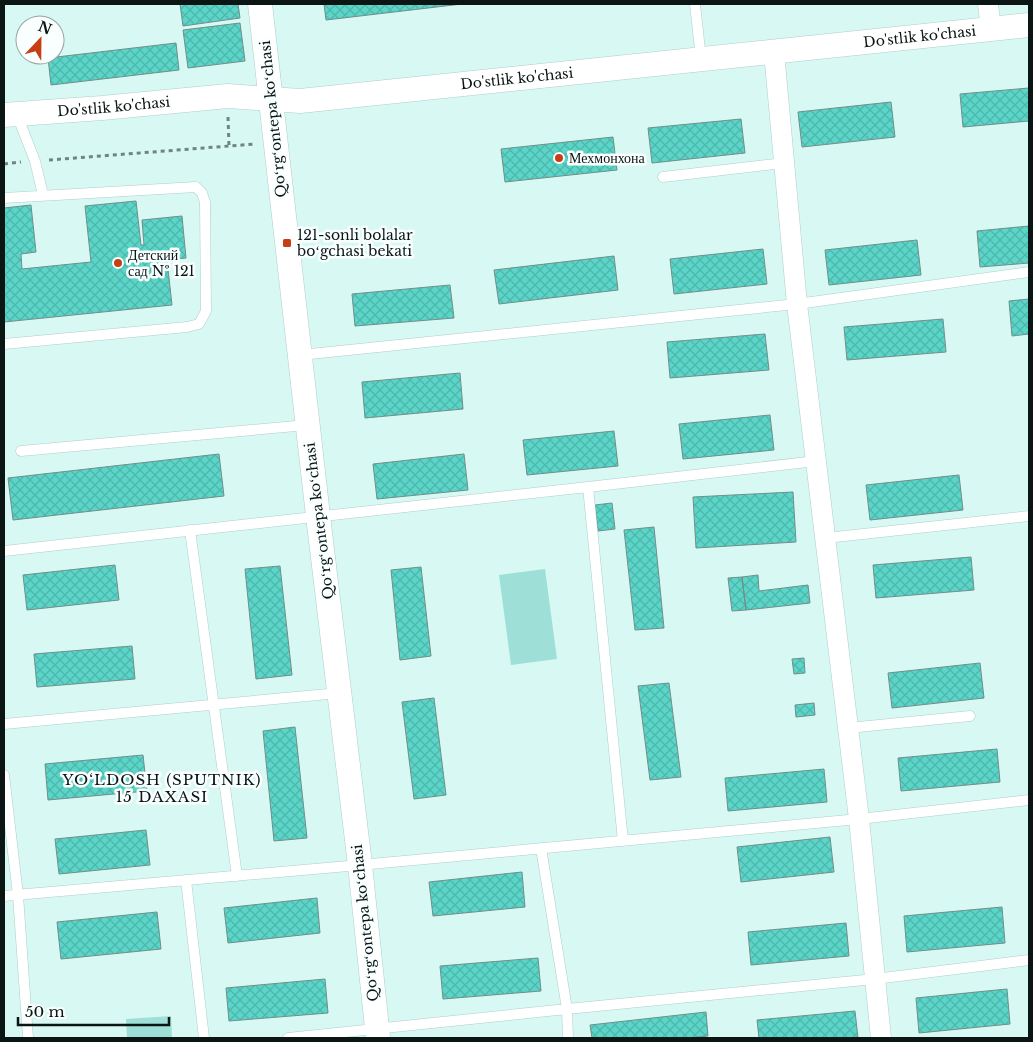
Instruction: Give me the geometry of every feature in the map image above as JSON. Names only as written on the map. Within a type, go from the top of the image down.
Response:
[{"type":"street","name":"Qoʻrgʻontepa koʻchasi","points":[[260,4],[307,425],[360,865],[377,1034]]},
{"type":"street","points":[[988,4],[991,29]]},
{"type":"street","name":"Do'stlik ko'chasi","points":[[10,114],[102,108],[228,96],[300,102],[1029,25]]},
{"type":"street","points":[[774,52],[797,304],[859,819],[881,1038]]},
{"type":"lane","points":[[695,4],[701,59]]},
{"type":"lane","points":[[10,114],[35,161],[43,195]]},
{"type":"lane","points":[[663,177],[784,162]]},
{"type":"lane","points":[[4,198],[196,187],[202,193],[205,202],[206,311],[199,324],[187,328],[4,344]]},
{"type":"lane","points":[[300,355],[797,304],[1029,272]]},
{"type":"lane","points":[[21,451],[307,425]]},
{"type":"lane","points":[[4,550],[816,461]]},
{"type":"lane","points":[[588,487],[623,841]]},
{"type":"lane","points":[[826,538],[1029,516]]},
{"type":"lane","points":[[190,530],[237,876]]},
{"type":"lane","points":[[4,724],[339,693]]},
{"type":"lane","points":[[848,728],[970,716]]},
{"type":"lane","points":[[4,775],[18,895],[28,1038]]},
{"type":"lane","points":[[4,896],[859,819],[1029,800]]},
{"type":"lane","points":[[541,848],[567,1009],[568,1038]]},
{"type":"lane","points":[[186,880],[204,1038]]},
{"type":"lane","points":[[288,1038],[377,1034],[567,1009],[875,979],[1029,960]]},
{"type":"path","points":[[228,96],[229,146]]},
{"type":"path","points":[[4,164],[276,142]]},
{"type":"shaded area","points":[[545,569],[557,659],[511,665],[499,575]]},
{"type":"shaded area","points":[[171,1016],[172,1038],[127,1038],[126,1019]]},
{"type":"building","points":[[180,4],[238,4],[240,18],[183,26]]},
{"type":"building","points":[[324,4],[462,4],[326,20]]},
{"type":"building","points":[[240,23],[245,61],[188,68],[183,30]]},
{"type":"building","points":[[176,43],[179,70],[51,85],[49,65],[65,65],[65,56]]},
{"type":"building","points":[[1029,88],[1029,121],[963,127],[960,94]]},
{"type":"building","points":[[891,102],[895,137],[802,147],[798,112]]},
{"type":"building","points":[[741,119],[745,153],[652,163],[648,128]]},
{"type":"building","points":[[613,137],[617,170],[505,182],[501,149]]},
{"type":"building","points":[[136,201],[141,245],[144,245],[142,220],[182,216],[186,258],[167,260],[172,305],[4,322],[4,208],[31,205],[36,252],[21,254],[22,269],[91,262],[85,206]]},
{"type":"building","points":[[1029,226],[1029,263],[980,267],[977,231]]},
{"type":"building","points":[[917,240],[921,275],[829,285],[825,250]]},
{"type":"building","points":[[763,249],[767,284],[674,294],[670,259]]},
{"type":"building","points":[[614,256],[618,290],[499,304],[494,270]]},
{"type":"building","points":[[450,285],[454,318],[355,326],[352,294]]},
{"type":"building","points":[[1029,299],[1029,334],[1012,336],[1009,301]]},
{"type":"building","points":[[943,319],[946,352],[847,360],[844,327]]},
{"type":"building","points":[[765,334],[769,370],[670,378],[667,342]]},
{"type":"building","points":[[460,373],[463,409],[365,418],[362,382]]},
{"type":"building","points":[[770,415],[774,450],[683,459],[679,424]]},
{"type":"building","points":[[614,431],[618,466],[527,475],[523,440]]},
{"type":"building","points":[[219,454],[224,496],[13,520],[8,478]]},
{"type":"building","points":[[464,454],[468,490],[377,499],[373,464]]},
{"type":"building","points":[[959,475],[963,510],[870,520],[866,485]]},
{"type":"building","points":[[793,492],[796,542],[696,548],[693,497]]},
{"type":"building","points":[[612,503],[615,529],[598,531],[595,505]]},
{"type":"building","points":[[654,527],[664,628],[635,630],[624,530]]},
{"type":"building","points":[[971,557],[974,590],[876,598],[873,565]]},
{"type":"building","points":[[115,565],[119,600],[27,610],[23,575]]},
{"type":"building","points":[[280,566],[292,675],[256,679],[245,569]]},
{"type":"building","points":[[421,567],[431,656],[400,660],[391,570]]},
{"type":"building","points":[[758,575],[759,591],[808,585],[810,603],[746,610],[742,577]]},
{"type":"building","points":[[742,577],[746,610],[732,611],[728,578]]},
{"type":"building","points":[[132,646],[135,679],[37,687],[34,654]]},
{"type":"building","points":[[804,658],[805,673],[794,674],[792,659]]},
{"type":"building","points":[[980,663],[984,698],[892,708],[888,673]]},
{"type":"building","points":[[669,683],[681,777],[650,780],[638,686]]},
{"type":"building","points":[[434,698],[446,795],[414,799],[402,702]]},
{"type":"building","points":[[814,703],[815,715],[796,717],[795,705]]},
{"type":"building","points":[[295,727],[307,838],[274,841],[263,731]]},
{"type":"building","points":[[997,749],[1000,782],[901,791],[898,758]]},
{"type":"building","points":[[143,755],[147,791],[48,800],[45,764]]},
{"type":"building","points":[[824,769],[827,802],[728,811],[725,778]]},
{"type":"building","points":[[146,830],[150,865],[59,874],[55,839]]},
{"type":"building","points":[[830,837],[834,872],[741,882],[737,847]]},
{"type":"building","points":[[522,872],[525,907],[433,916],[429,882]]},
{"type":"building","points":[[317,898],[320,933],[228,943],[224,908]]},
{"type":"building","points":[[1002,907],[1005,943],[907,952],[904,916]]},
{"type":"building","points":[[157,912],[161,949],[61,959],[57,922]]},
{"type":"building","points":[[846,923],[849,956],[751,965],[748,932]]},
{"type":"building","points":[[538,958],[541,991],[443,999],[440,966]]},
{"type":"building","points":[[325,979],[328,1013],[229,1021],[226,988]]},
{"type":"building","points":[[1007,989],[1010,1024],[919,1033],[916,998]]},
{"type":"building","points":[[855,1011],[858,1038],[759,1038],[757,1020]]},
{"type":"building","points":[[706,1012],[708,1036],[687,1038],[592,1038],[590,1025]]},
{"type":"place","name":"Мехмонхона","points":[[559,158]]},
{"type":"place","name":"121-sonli bolalar boʻgchasi bekati","points":[[287,243]]},
{"type":"place","name":"Детский сад № 121","points":[[118,263]]},
{"type":"district","name":"YO‘LDOSH (SPUTNIK) 15 DAXASI","points":[[162,788]]}]
